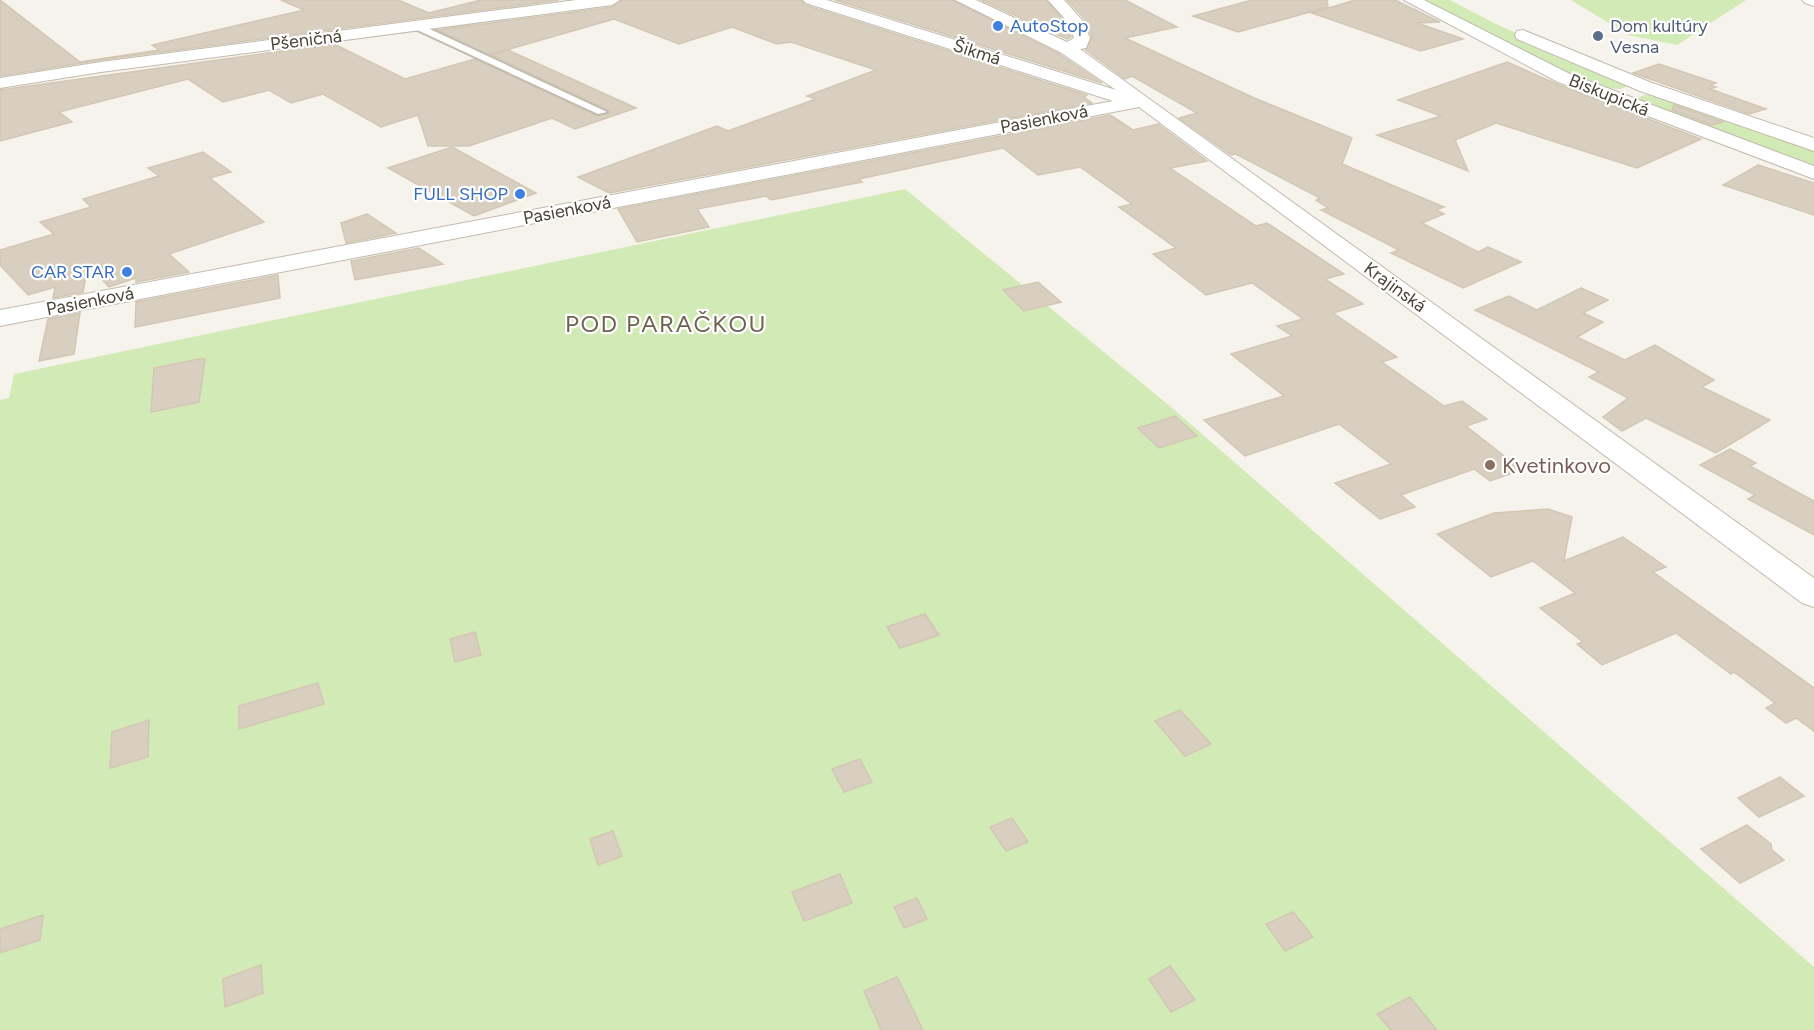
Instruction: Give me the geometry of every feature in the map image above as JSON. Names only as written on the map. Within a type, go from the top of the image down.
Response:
[{"type":"street","name":"Pšeničná","points":[[0,83],[102,67],[612,0]]},
{"type":"street","name":"Šikmá","points":[[811,0],[1138,101]]},
{"type":"street","name":"Krajinská","points":[[963,0],[1066,48],[1814,595]]},
{"type":"street","points":[[1056,0],[1074,20],[1082,38],[1080,44],[1066,48]]},
{"type":"street","name":"Biskupická","points":[[1412,0],[1538,65],[1612,97],[1814,174]]},
{"type":"street","name":"Biskupická","points":[[1506,26],[1646,87],[1814,145]]},
{"type":"street","points":[[1612,97],[1646,87]]},
{"type":"street","name":"Pasienková","points":[[0,318],[1138,101]]},
{"type":"lane","points":[[417,26],[602,112]]},
{"type":"green space","points":[[1420,0],[1450,0],[1494,23],[1631,85],[1620,89],[1597,87]]},
{"type":"green space","points":[[1571,0],[1746,0],[1677,45],[1628,35]]},
{"type":"green space","points":[[1644,95],[1655,95],[1814,148],[1814,169],[1637,101],[1637,98]]},
{"type":"green space","points":[[905,189],[1171,407],[1814,967],[1814,1030],[0,1030],[0,400],[9,398],[14,374]]},
{"type":"building","points":[[0,0],[80,62],[159,50],[152,45],[304,10],[281,0],[398,0],[429,13],[481,0],[559,0],[101,60],[0,76]]},
{"type":"building","points":[[622,0],[801,0],[805,5],[1087,95],[1084,97],[1092,103],[609,193],[578,177],[717,126],[728,131],[816,99],[807,96],[876,70],[791,42],[777,44],[732,27],[679,44],[614,19],[489,55],[437,30],[612,7]]},
{"type":"building","points":[[835,0],[953,0],[1059,54],[1102,83]]},
{"type":"building","points":[[981,0],[1046,0],[1065,22],[1071,37],[1067,39]]},
{"type":"building","points":[[1067,0],[1125,0],[1177,27],[1125,38],[1252,97],[1352,138],[1342,164],[1444,207],[1436,210],[1444,214],[1422,223],[1478,252],[1488,247],[1521,262],[1463,288],[1391,253],[1399,250],[1321,210],[1328,208],[1316,200],[1320,198],[1236,154],[1231,155],[1179,118],[1197,113],[1132,76],[1125,79],[1086,50],[1092,37],[1084,18]]},
{"type":"building","points":[[1252,0],[1327,0],[1328,7],[1238,32],[1193,16]]},
{"type":"building","points":[[1355,0],[1395,0],[1440,22],[1417,23],[1463,39],[1421,51],[1312,13]]},
{"type":"building","points":[[334,44],[405,79],[475,59],[597,116],[609,113],[608,110],[491,55],[508,50],[636,108],[575,129],[552,118],[469,146],[428,146],[418,115],[381,127],[323,94],[291,103],[269,90],[223,102],[188,79],[59,112],[72,122],[0,141],[0,90]]},
{"type":"building","points":[[1507,62],[1557,84],[1701,139],[1637,168],[1496,123],[1455,140],[1468,171],[1377,135],[1441,116],[1398,100]]},
{"type":"building","points":[[1659,64],[1716,83],[1710,85],[1716,87],[1710,89],[1766,109],[1749,114],[1633,73]]},
{"type":"building","points":[[1674,105],[1723,122],[1712,125],[1672,110]]},
{"type":"building","points":[[1110,115],[1133,130],[1158,124],[1207,161],[1170,168],[1256,226],[1267,223],[1344,274],[1325,279],[1363,304],[1333,313],[1397,357],[1382,362],[1444,406],[1462,401],[1487,419],[1466,426],[1522,470],[1490,481],[1474,469],[1401,495],[1415,507],[1380,519],[1335,483],[1391,464],[1339,424],[1245,456],[1204,420],[1284,396],[1231,354],[1292,336],[1277,326],[1303,319],[1252,283],[1206,295],[1153,254],[1176,248],[1119,207],[1132,204],[1080,167],[1038,175],[1003,148],[859,179],[862,182],[771,200],[766,196],[697,209],[709,227],[637,242],[618,209]]},
{"type":"building","points":[[452,147],[536,193],[474,216],[388,168]]},
{"type":"building","points":[[203,152],[231,172],[210,178],[264,222],[169,254],[189,272],[136,282],[136,278],[109,287],[88,265],[83,292],[53,298],[55,287],[28,295],[0,265],[0,250],[54,234],[40,222],[91,207],[83,199],[159,176],[148,168]]},
{"type":"building","points":[[1758,165],[1814,183],[1814,215],[1723,185]]},
{"type":"building","points":[[367,214],[396,233],[346,243],[341,223]]},
{"type":"building","points":[[419,248],[443,264],[355,280],[351,261]]},
{"type":"building","points":[[278,275],[280,298],[135,327],[136,302]]},
{"type":"building","points":[[1038,282],[1061,302],[1024,311],[1003,290]]},
{"type":"building","points":[[1581,288],[1608,300],[1583,313],[1603,322],[1577,337],[1625,360],[1655,345],[1714,380],[1702,387],[1770,420],[1716,453],[1646,418],[1622,431],[1603,417],[1628,398],[1589,377],[1599,372],[1475,310],[1509,296],[1537,310]]},
{"type":"building","points":[[80,313],[74,354],[39,361],[48,319]]},
{"type":"building","points":[[205,359],[199,402],[151,412],[154,368]]},
{"type":"building","points":[[1175,416],[1197,436],[1159,448],[1138,428]]},
{"type":"building","points":[[1730,449],[1756,463],[1750,466],[1814,501],[1814,535],[1748,499],[1755,495],[1700,465]]},
{"type":"building","points":[[1548,509],[1572,517],[1564,561],[1623,537],[1666,567],[1653,572],[1814,688],[1814,731],[1796,718],[1786,723],[1766,708],[1775,703],[1676,633],[1602,665],[1577,644],[1583,642],[1540,608],[1575,593],[1533,561],[1491,577],[1437,534],[1494,513]]},
{"type":"building","points":[[925,614],[939,635],[900,648],[887,627]]},
{"type":"building","points":[[475,632],[481,655],[455,662],[450,639]]},
{"type":"building","points":[[318,683],[324,704],[239,729],[239,706]]},
{"type":"building","points":[[1180,710],[1211,744],[1185,756],[1155,721]]},
{"type":"building","points":[[149,720],[148,757],[110,768],[112,732]]},
{"type":"building","points":[[860,759],[872,782],[844,792],[832,769]]},
{"type":"building","points":[[1780,777],[1804,796],[1759,817],[1738,798]]},
{"type":"building","points":[[1012,818],[1028,842],[1006,851],[990,827]]},
{"type":"building","points":[[1747,825],[1771,844],[1772,850],[1784,860],[1740,883],[1701,849]]},
{"type":"building","points":[[613,831],[622,856],[598,865],[590,839]]},
{"type":"building","points":[[840,874],[852,903],[804,921],[792,892]]},
{"type":"building","points":[[917,898],[927,919],[904,928],[894,907]]},
{"type":"building","points":[[1293,912],[1313,937],[1285,951],[1266,924]]},
{"type":"building","points":[[43,915],[40,940],[0,953],[0,929]]},
{"type":"building","points":[[261,965],[263,993],[225,1007],[223,979]]},
{"type":"building","points":[[1170,966],[1195,1000],[1171,1012],[1149,979]]},
{"type":"building","points":[[897,977],[923,1030],[881,1030],[864,991]]},
{"type":"building","points":[[1410,997],[1437,1030],[1391,1030],[1377,1014]]},
{"type":"place","name":"AutoStop","points":[[998,26]]},
{"type":"place","name":"Dom kultúry Vesna","points":[[1598,36]]},
{"type":"place","name":"FULL SHOP","points":[[520,194]]},
{"type":"place","name":"CAR STAR","points":[[127,272]]},
{"type":"place","name":"Kvetinkovo","points":[[1490,465]]},
{"type":"district","name":"POD PARAČKOU","points":[[666,324]]}]
